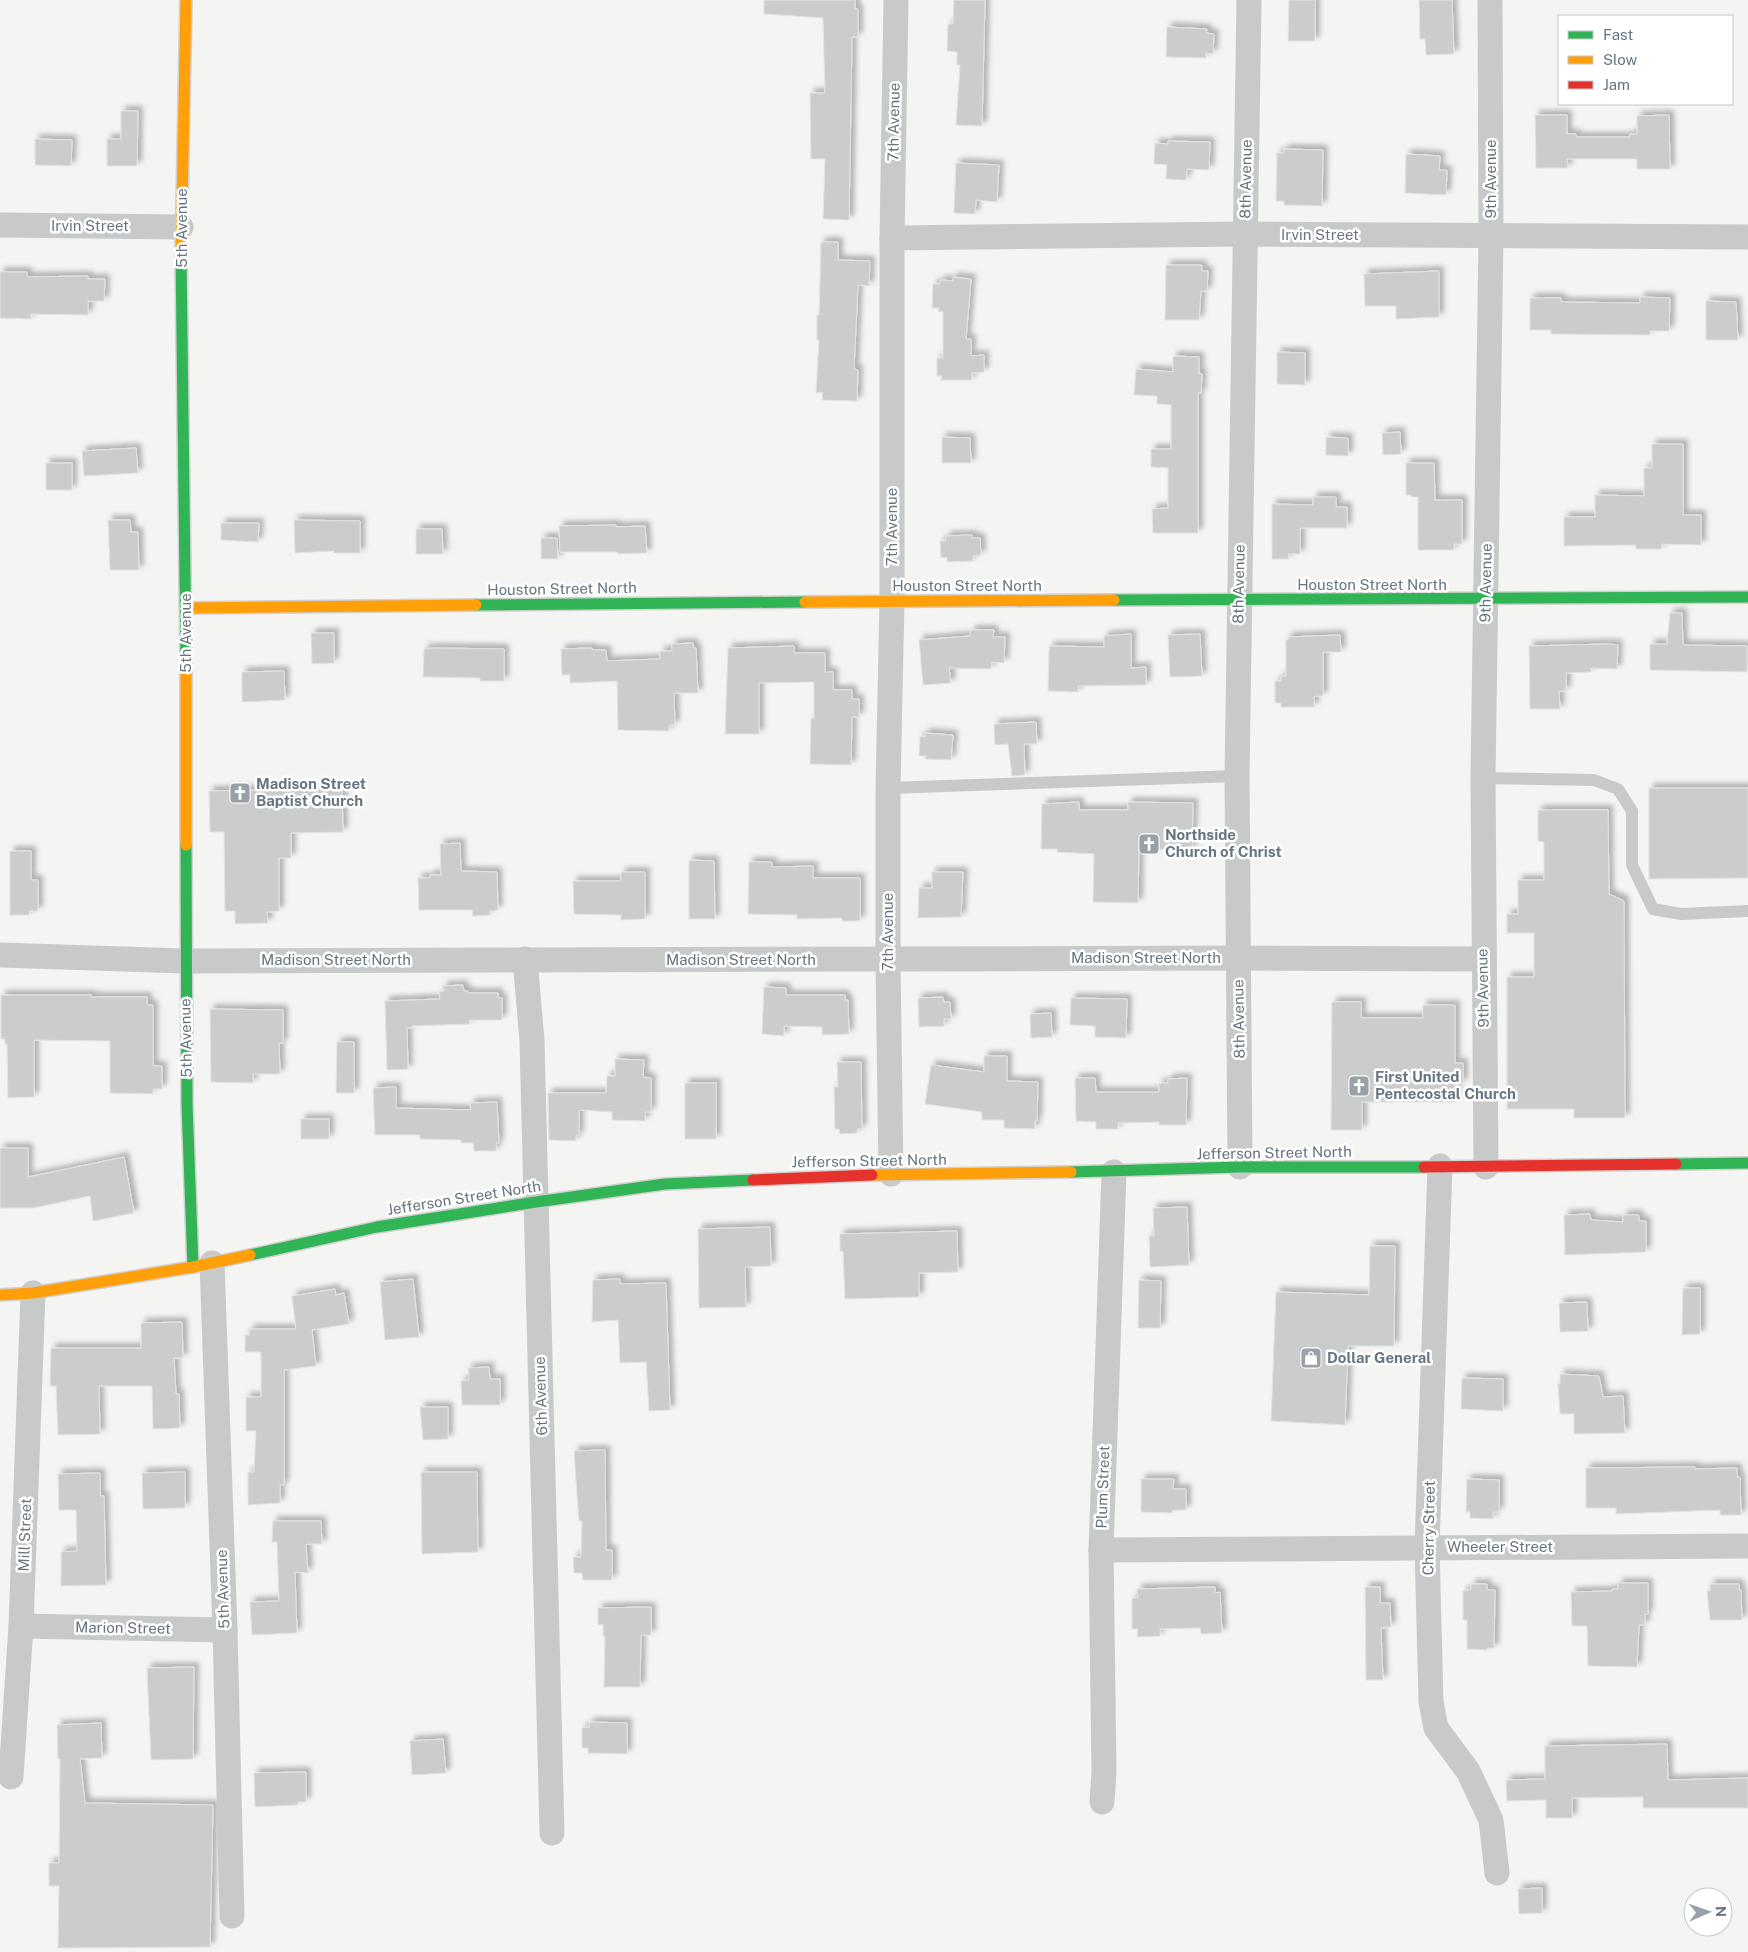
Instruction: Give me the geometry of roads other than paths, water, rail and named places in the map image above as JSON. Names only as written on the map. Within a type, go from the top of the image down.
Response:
[{"type":"street","name":"5th Avenue","points":[[186,0],[181,226],[186,608],[185,961],[187,1104],[202,1265],[225,1630],[232,1916]]},
{"type":"street","name":"7th Avenue","points":[[891,1174],[888,788],[892,601],[892,238],[896,0]]},
{"type":"street","name":"8th Avenue","points":[[1240,1168],[1237,776],[1249,0]]},
{"type":"street","name":"9th Avenue","points":[[1486,1167],[1482,778],[1491,236],[1490,0]]},
{"type":"street","name":"Irvin Street","points":[[0,225],[181,226]]},
{"type":"street","name":"Irvin Street","points":[[892,238],[1246,234],[1748,238]]},
{"type":"street","name":"Houston Street North","points":[[186,608],[892,601],[1748,598]]},
{"type":"street","name":"Madison Street North","points":[[0,955],[185,961],[1483,959]]},
{"type":"street","name":"6th Avenue","points":[[525,959],[532,1041],[552,1833]]},
{"type":"street","name":"Jefferson Street North","points":[[0,1295],[34,1293],[202,1265],[377,1227],[665,1184],[891,1174],[1114,1172],[1240,1168],[1748,1163]]},
{"type":"street","name":"Cherry Street","points":[[1440,1166],[1427,1547],[1430,1702],[1436,1728],[1468,1771],[1491,1820],[1497,1873]]},
{"type":"street","name":"Plum Street","points":[[1102,1802],[1104,1772],[1101,1550],[1114,1172]]},
{"type":"street","name":"Mill Street","points":[[11,1777],[22,1626],[34,1293]]},
{"type":"street","name":"Wheeler Street","points":[[1101,1550],[1748,1546]]},
{"type":"street","name":"Marion Street","points":[[22,1626],[225,1630]]},
{"type":"lane","points":[[888,788],[1237,776]]},
{"type":"lane","points":[[1482,778],[1594,780],[1618,789],[1632,811],[1632,864],[1653,909],[1682,914],[1748,911]]},
{"type":"place","name":"Madison Street Baptist Church","points":[[240,793]]},
{"type":"place","name":"Northside Church of Christ","points":[[1149,844]]},
{"type":"place","name":"First United Pentecostal Church","points":[[1359,1086]]},
{"type":"place","name":"Dollar General","points":[[1311,1358]]}]
